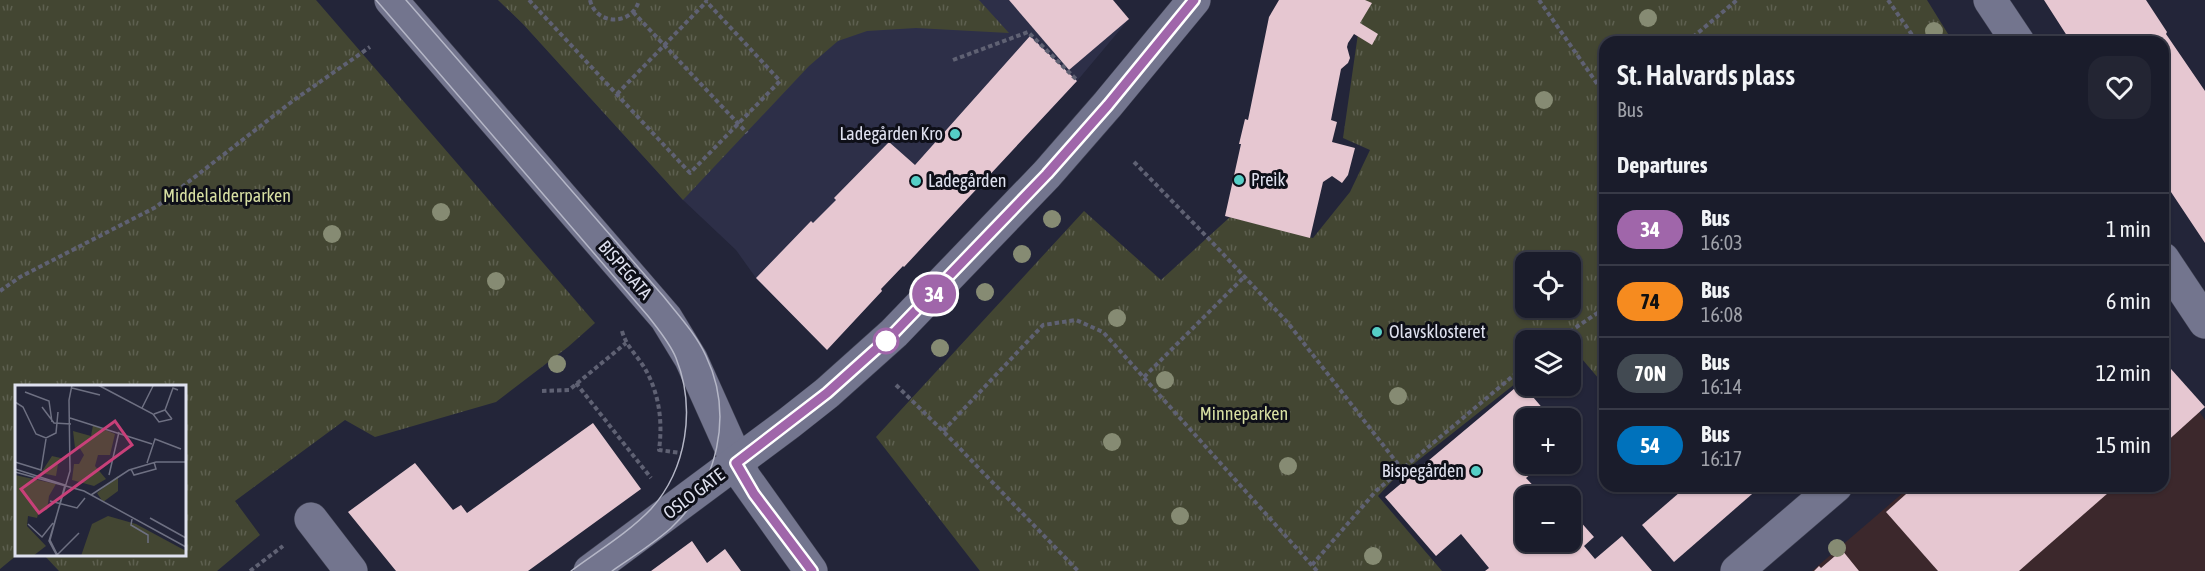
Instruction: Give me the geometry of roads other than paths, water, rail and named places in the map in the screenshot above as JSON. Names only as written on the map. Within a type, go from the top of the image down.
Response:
[{"type":"street","name":"BISPEGATA","points":[[391,0],[666,318],[691,359],[736,463],[754,494],[812,571]]},
{"type":"street","name":"OSLO GATE","points":[[590,571],[827,393],[894,333],[1047,174],[1108,105],[1194,0]]},
{"type":"street","points":[[1990,0],[2014,36]]},
{"type":"street","points":[[2169,268],[2205,322]]},
{"type":"street","points":[[1737,571],[1829,492]]},
{"type":"street","points":[[311,519],[351,571]]},
{"type":"tram line","points":[[376,0],[648,316],[676,358],[686,397],[686,417],[680,457],[673,476],[663,493],[642,518],[571,571]]},
{"type":"tram line","points":[[406,0],[664,297],[687,325],[706,356],[719,402],[720,425],[717,448],[710,470],[700,491],[671,528],[612,571]]},
{"type":"place","name":"Ladegården Kro","points":[[955,134]]},
{"type":"place","name":"Preik","points":[[1239,180]]},
{"type":"place","name":"Ladegården","points":[[916,181]]},
{"type":"place","name":"Olavsklosteret","points":[[1377,332]]},
{"type":"place","name":"Bispegården","points":[[1476,471]]},
{"type":"park label","name":"Middelalderparken","points":[[227,196]]},
{"type":"park label","name":"Minneparken","points":[[1244,414]]}]
